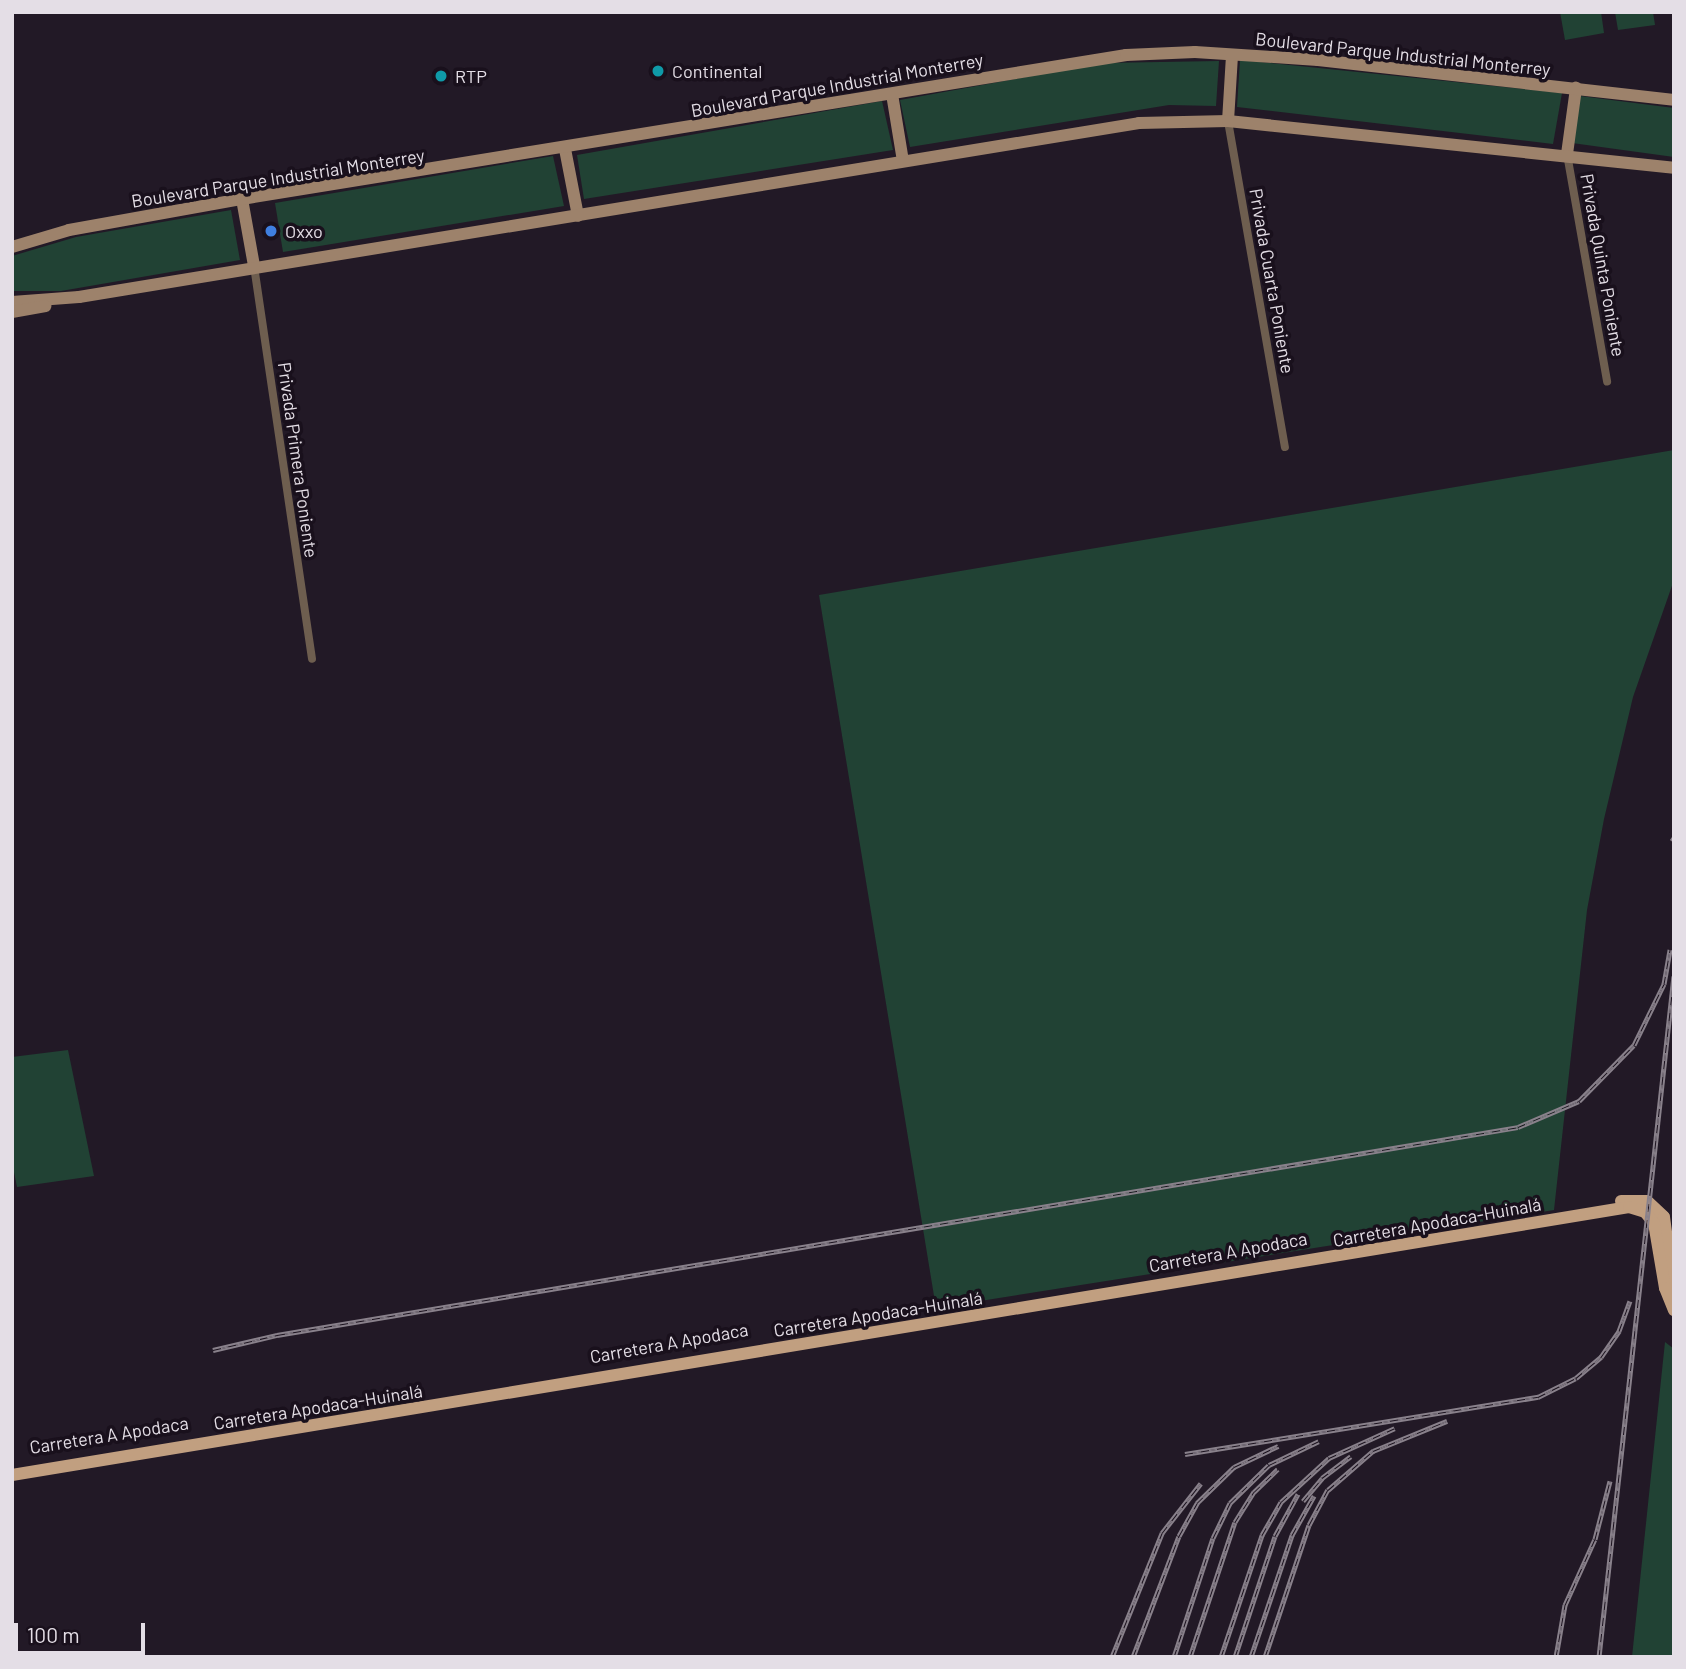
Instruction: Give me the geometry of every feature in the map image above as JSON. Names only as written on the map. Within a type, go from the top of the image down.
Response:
[{"type":"main road","name":"Carretera A Apodaca","points":[[12,1469],[1438,1235],[1631,1199],[1652,1203],[1664,1217],[1674,1291]]},
{"type":"main road","name":"Carretera Apodaca-Huinalá","points":[[12,1475],[1629,1207],[1645,1212],[1654,1223],[1664,1288],[1674,1310]]},
{"type":"street","name":"Boulevard Parque Industrial Monterrey","points":[[12,246],[242,199],[565,149],[1126,55],[1232,55],[1674,100]]},
{"type":"street","points":[[1228,121],[1232,55]]},
{"type":"street","points":[[1567,154],[1576,88]]},
{"type":"street","points":[[892,94],[902,161]]},
{"type":"street","points":[[12,312],[79,297],[254,266],[578,216],[1112,126],[1228,121],[1567,154],[1674,169]]},
{"type":"street","name":"Privada Cuarta Poniente","points":[[1228,121],[1285,447]]},
{"type":"street","points":[[565,149],[578,216]]},
{"type":"street","name":"Privada Quinta Poniente","points":[[1567,154],[1607,382]]},
{"type":"street","points":[[242,199],[254,266]]},
{"type":"street","name":"Privada Primera Poniente","points":[[254,266],[312,659]]},
{"type":"street","points":[[12,302],[79,297]]},
{"type":"green space","points":[[1560,12],[1601,12],[1604,33],[1565,40]]},
{"type":"green space","points":[[1615,12],[1653,12],[1655,25],[1618,30]]},
{"type":"green space","points":[[1240,60],[1562,93],[1553,144],[1237,107]]},
{"type":"green space","points":[[1219,61],[1216,106],[1169,105],[910,147],[900,100],[1102,63]]},
{"type":"green space","points":[[1580,96],[1674,108],[1674,157],[1572,143]]},
{"type":"green space","points":[[882,101],[893,150],[584,199],[577,155]]},
{"type":"green space","points":[[553,156],[564,206],[283,252],[275,203]]},
{"type":"green space","points":[[231,210],[240,260],[61,291],[12,291],[12,256],[76,237]]},
{"type":"green space","points":[[1674,450],[1674,580],[1633,697],[1604,819],[1587,910],[1554,1210],[936,1308],[819,595]]},
{"type":"green space","points":[[68,1050],[94,1176],[17,1187],[12,1162],[12,1057]]},
{"type":"green space","points":[[1665,1342],[1674,1349],[1674,1657],[1632,1657]]},
{"type":"railway","points":[[213,1350],[277,1335],[1518,1127],[1579,1101],[1634,1045],[1664,984],[1670,950]]},
{"type":"railway","points":[[1599,1657],[1674,976]]},
{"type":"railway","points":[[1185,1454],[1538,1397],[1576,1378],[1601,1357],[1619,1331],[1630,1301]]},
{"type":"railway","points":[[1265,1657],[1309,1525],[1328,1490],[1373,1451],[1447,1421]]},
{"type":"railway","points":[[1221,1657],[1262,1535],[1281,1502],[1329,1458],[1395,1428]]},
{"type":"railway","points":[[1174,1657],[1213,1538],[1230,1503],[1269,1465],[1319,1441]]},
{"type":"railway","points":[[1133,1657],[1179,1536],[1197,1503],[1234,1467],[1278,1446]]},
{"type":"railway","points":[[1303,1501],[1322,1478],[1351,1456]]},
{"type":"railway","points":[[1190,1657],[1235,1522],[1254,1492],[1278,1469]]},
{"type":"railway","points":[[1556,1657],[1565,1605],[1595,1539],[1610,1481]]},
{"type":"railway","points":[[1112,1657],[1162,1533],[1201,1483]]},
{"type":"railway","points":[[1235,1657],[1275,1536],[1298,1494]]},
{"type":"railway","points":[[1251,1657],[1292,1535],[1314,1496]]},
{"type":"place","name":"Continental","points":[[658,71]]},
{"type":"place","name":"RTP","points":[[441,76]]},
{"type":"place","name":"Oxxo","points":[[271,231]]}]
